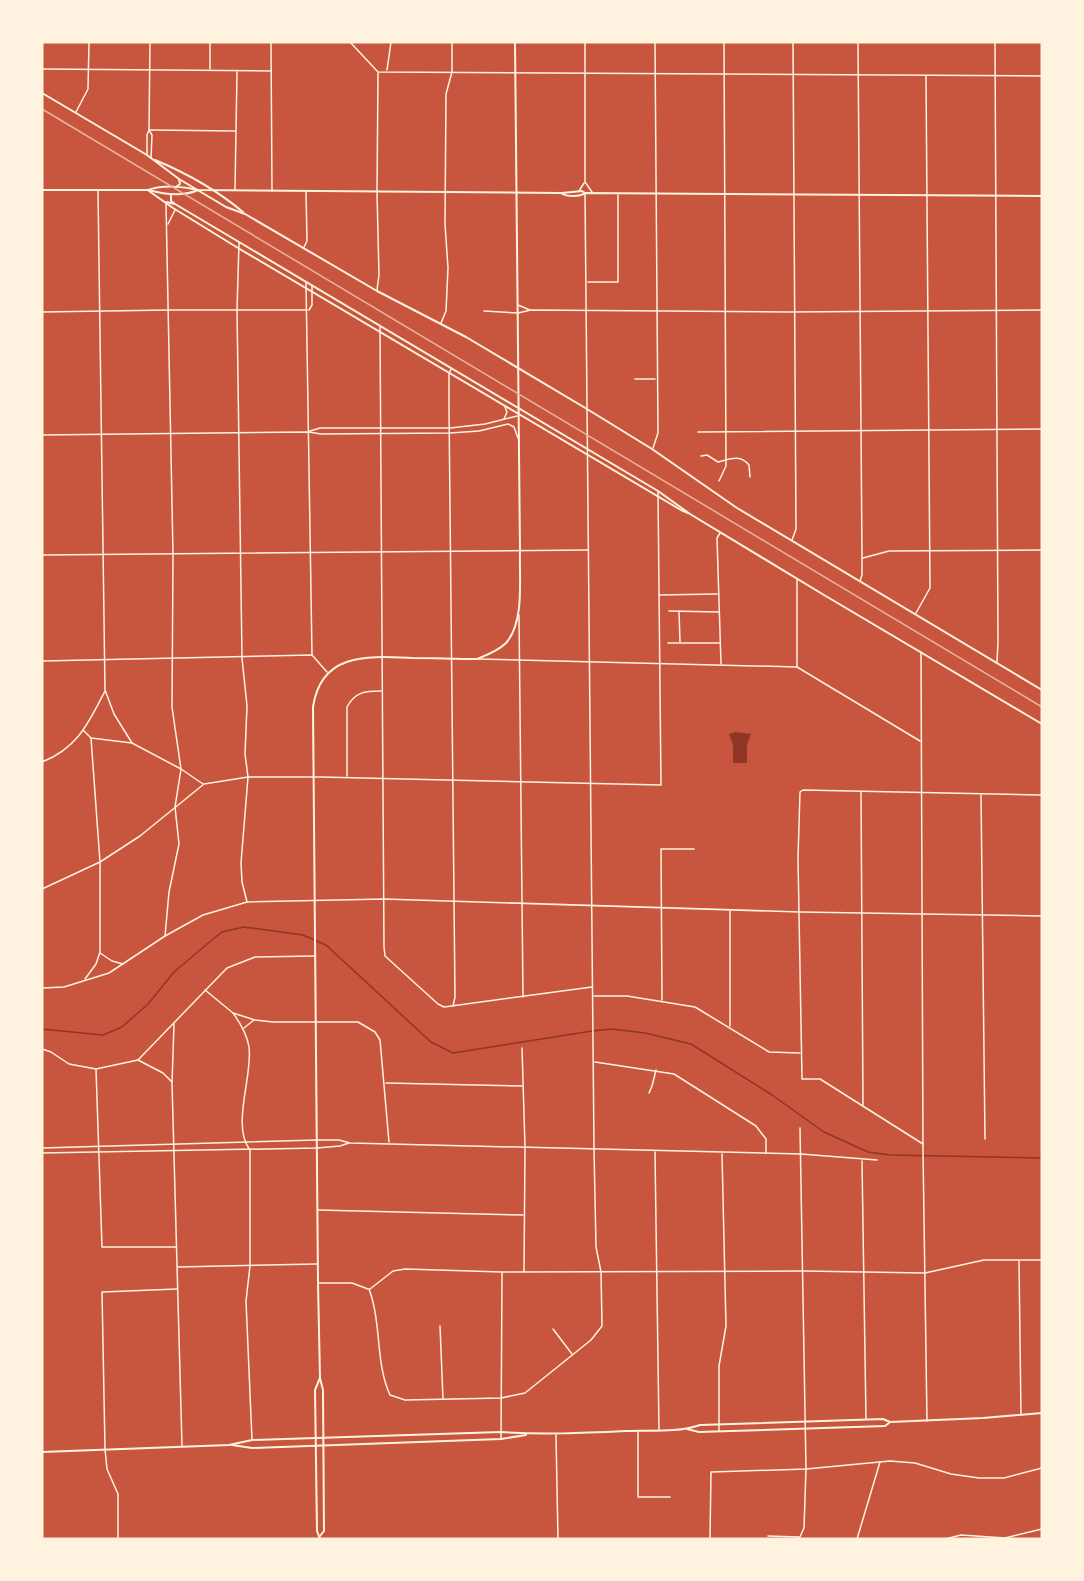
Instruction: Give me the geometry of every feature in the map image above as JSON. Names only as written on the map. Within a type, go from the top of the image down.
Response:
[{"type":"main road","points":[[320,1378],[315,1390],[316,1531],[320,1537],[324,1531],[323,1390],[320,1378],[318,1283],[313,707],[315,693],[328,673],[351,660],[381,657],[477,659],[494,652],[506,642],[516,625],[519,614],[520,551],[515,42]]},
{"type":"main road","points":[[42,93],[147,155],[179,179],[226,207],[245,214]]},
{"type":"main road","points":[[152,159],[174,168],[303,248],[377,291],[441,323],[587,409],[652,448],[726,501],[1042,690]]},
{"type":"main road","points":[[176,187],[180,184],[179,179]]},
{"type":"main road","points":[[148,190],[156,187],[188,187],[198,190],[235,191],[561,193],[571,195],[585,193]]},
{"type":"main road","points":[[42,190],[148,190],[190,194],[198,190]]},
{"type":"main road","points":[[148,190],[175,210],[306,289],[690,514]]},
{"type":"main road","points":[[561,193],[579,191],[618,194],[1042,196]]},
{"type":"main road","points":[[172,193],[171,201],[175,204],[658,491],[690,514],[797,579],[1042,724]]},
{"type":"main road","points":[[166,202],[175,204]]},
{"type":"main road","points":[[230,1445],[252,1440],[501,1432],[556,1434],[687,1429],[700,1425],[719,1424],[866,1419],[883,1419],[890,1422],[927,1421],[1042,1413]]},
{"type":"main road","points":[[687,1429],[699,1432],[720,1432],[885,1426],[890,1422]]},
{"type":"main road","points":[[42,1452],[230,1445],[252,1448],[316,1446],[501,1439],[531,1434]]},
{"type":"street","points":[[76,113],[88,92],[89,42]]},
{"type":"street","points":[[147,155],[150,42]]},
{"type":"street","points":[[210,42],[210,70]]},
{"type":"street","points":[[271,42],[272,191]]},
{"type":"street","points":[[350,42],[378,72],[1042,76]]},
{"type":"street","points":[[387,71],[391,42]]},
{"type":"street","points":[[441,323],[446,311],[448,270],[445,193],[446,93],[452,72],[452,42]]},
{"type":"street","points":[[579,191],[585,182],[585,42]]},
{"type":"street","points":[[652,448],[658,438],[655,42]]},
{"type":"street","points":[[719,480],[726,468],[724,42]]},
{"type":"street","points":[[791,541],[796,529],[793,42]]},
{"type":"street","points":[[858,42],[862,558],[860,581]]},
{"type":"street","points":[[994,42],[999,642],[996,663]]},
{"type":"street","points":[[42,69],[271,71]]},
{"type":"street","points":[[235,191],[237,71]]},
{"type":"street","points":[[377,291],[379,275],[378,72]]},
{"type":"street","points":[[916,614],[930,588],[926,75]]},
{"type":"street","points":[[149,130],[236,130]]},
{"type":"street","points":[[149,130],[152,135],[152,159]]},
{"type":"street","points":[[585,182],[594,193]]},
{"type":"street","points":[[98,190],[105,690],[114,714],[132,743]]},
{"type":"street","points":[[303,248],[307,242],[306,192]]},
{"type":"street","points":[[318,1283],[352,1283],[369,1289],[376,1307],[383,1379],[390,1395],[405,1400],[501,1398],[525,1393],[591,1340],[602,1326],[601,1272],[596,1247],[594,1149],[585,193]]},
{"type":"street","points":[[586,282],[618,282],[618,194]]},
{"type":"street","points":[[165,936],[169,892],[179,844],[175,807],[181,769],[172,707],[173,554],[166,202]]},
{"type":"street","points":[[167,225],[175,210]]},
{"type":"street","points":[[239,242],[237,310],[242,658],[247,706],[245,754],[248,777],[241,863],[242,882],[247,902]]},
{"type":"street","points":[[306,283],[312,655],[328,673]]},
{"type":"street","points":[[308,310],[312,305],[312,286]]},
{"type":"street","points":[[518,305],[531,310]]},
{"type":"street","points":[[42,312],[308,310]]},
{"type":"street","points":[[484,311],[518,313],[531,310],[860,312],[1042,310]]},
{"type":"street","points":[[380,327],[381,691],[385,956],[444,1007],[593,987]]},
{"type":"street","points":[[452,369],[449,374],[455,998],[453,1006]]},
{"type":"street","points":[[635,379],[656,379]]},
{"type":"street","points":[[504,419],[507,412],[505,406]]},
{"type":"street","points":[[309,432],[320,428],[450,428],[485,424],[518,415]]},
{"type":"street","points":[[42,435],[240,432],[450,433],[508,424],[514,427],[518,439]]},
{"type":"street","points":[[698,432],[1042,429]]},
{"type":"street","points":[[701,456],[707,455],[718,462],[739,458],[748,462],[750,477]]},
{"type":"street","points":[[42,889],[100,862],[140,836],[204,784],[248,777],[348,777],[661,785],[658,491]]},
{"type":"street","points":[[721,532],[717,538],[721,666]]},
{"type":"street","points":[[42,555],[589,550]]},
{"type":"street","points":[[862,558],[885,551],[1042,550]]},
{"type":"street","points":[[797,579],[797,667]]},
{"type":"street","points":[[659,595],[718,594]]},
{"type":"street","points":[[669,611],[721,612]]},
{"type":"street","points":[[679,611],[680,643]]},
{"type":"street","points":[[519,614],[523,997]]},
{"type":"street","points":[[668,643],[721,643]]},
{"type":"street","points":[[921,651],[922,1144],[927,1421]]},
{"type":"street","points":[[42,661],[312,655]]},
{"type":"street","points":[[477,659],[521,662],[797,667],[921,742]]},
{"type":"street","points":[[42,762],[71,745],[96,712],[105,690]]},
{"type":"street","points":[[348,777],[347,707],[351,699],[358,694],[381,691]]},
{"type":"street","points":[[84,730],[91,738],[100,862],[100,952],[96,964],[84,981]]},
{"type":"street","points":[[91,738],[132,743],[204,784]]},
{"type":"street","points":[[1042,745],[1042,852]]},
{"type":"street","points":[[922,1144],[820,1079],[802,1078],[800,792],[803,790],[1041,795]]},
{"type":"street","points":[[861,791],[862,1106]]},
{"type":"street","points":[[981,794],[985,1139]]},
{"type":"street","points":[[662,1001],[661,849],[694,849]]},
{"type":"street","points":[[42,988],[64,987],[109,973],[165,936],[203,915],[247,902],[384,900],[800,912],[1042,916]]},
{"type":"street","points":[[730,910],[730,1027]]},
{"type":"street","points":[[100,952],[112,961],[124,964]]},
{"type":"street","points":[[42,1049],[69,1064],[96,1069],[138,1060],[227,968],[246,960],[268,956],[316,956]]},
{"type":"street","points":[[205,990],[234,1013],[244,1029],[250,1054],[243,1102],[243,1142],[250,1150],[250,1266],[246,1301],[252,1440]]},
{"type":"street","points":[[593,996],[627,996],[695,1007],[769,1052],[801,1053]]},
{"type":"street","points":[[234,1013],[255,1020],[273,1022],[358,1022],[375,1032],[380,1040],[389,1143]]},
{"type":"street","points":[[244,1029],[246,1025],[255,1020]]},
{"type":"street","points":[[174,1023],[172,1083],[176,1151],[182,1447]]},
{"type":"street","points":[[522,1048],[525,1148],[524,1272]]},
{"type":"street","points":[[138,1060],[164,1073],[172,1083]]},
{"type":"street","points":[[594,1062],[674,1074],[756,1126],[765,1139],[766,1154]]},
{"type":"street","points":[[96,1069],[102,1247],[177,1247]]},
{"type":"street","points":[[649,1093],[656,1070]]},
{"type":"street","points":[[385,1083],[524,1086]]},
{"type":"street","points":[[768,1536],[800,1538],[804,1528],[806,1469],[800,1128]]},
{"type":"street","points":[[42,1148],[339,1140],[350,1143],[801,1154],[876,1160]]},
{"type":"street","points":[[42,1153],[317,1148],[350,1143]]},
{"type":"street","points":[[655,1152],[659,1430]]},
{"type":"street","points":[[720,1432],[719,1366],[726,1326],[722,1153]]},
{"type":"street","points":[[862,1160],[866,1419]]},
{"type":"street","points":[[317,1210],[524,1215]]},
{"type":"street","points":[[369,1289],[393,1271],[405,1269],[502,1272],[925,1273],[984,1260],[1042,1260]]},
{"type":"street","points":[[1019,1260],[1021,1415]]},
{"type":"street","points":[[178,1267],[318,1264]]},
{"type":"street","points":[[501,1439],[502,1272]]},
{"type":"street","points":[[118,1539],[118,1494],[107,1469],[105,1449],[102,1292],[178,1289]]},
{"type":"street","points":[[440,1326],[443,1399]]},
{"type":"street","points":[[553,1329],[573,1355]]},
{"type":"street","points":[[638,1431],[638,1497],[670,1497]]},
{"type":"street","points":[[556,1434],[558,1539]]},
{"type":"street","points":[[857,1539],[880,1461]]},
{"type":"street","points":[[710,1539],[711,1472],[806,1469],[880,1461],[915,1463],[951,1474],[979,1478],[1004,1478],[1042,1468]]},
{"type":"street","points":[[945,1539],[961,1535],[1005,1538],[1042,1529]]},
{"type":"shaded area","points":[[735,732],[751,734],[747,745],[747,763],[733,763],[733,745],[729,734]]},
{"type":"waterway","points":[[42,1029],[103,1035],[122,1027],[148,1004],[174,972],[213,939],[222,932],[244,927],[303,935],[326,945],[431,1042],[453,1053],[592,1031],[612,1029],[645,1033],[691,1044],[772,1095],[824,1132],[868,1152],[890,1155],[1042,1158]]},
{"type":"railway","points":[[42,109],[1042,707]]}]
